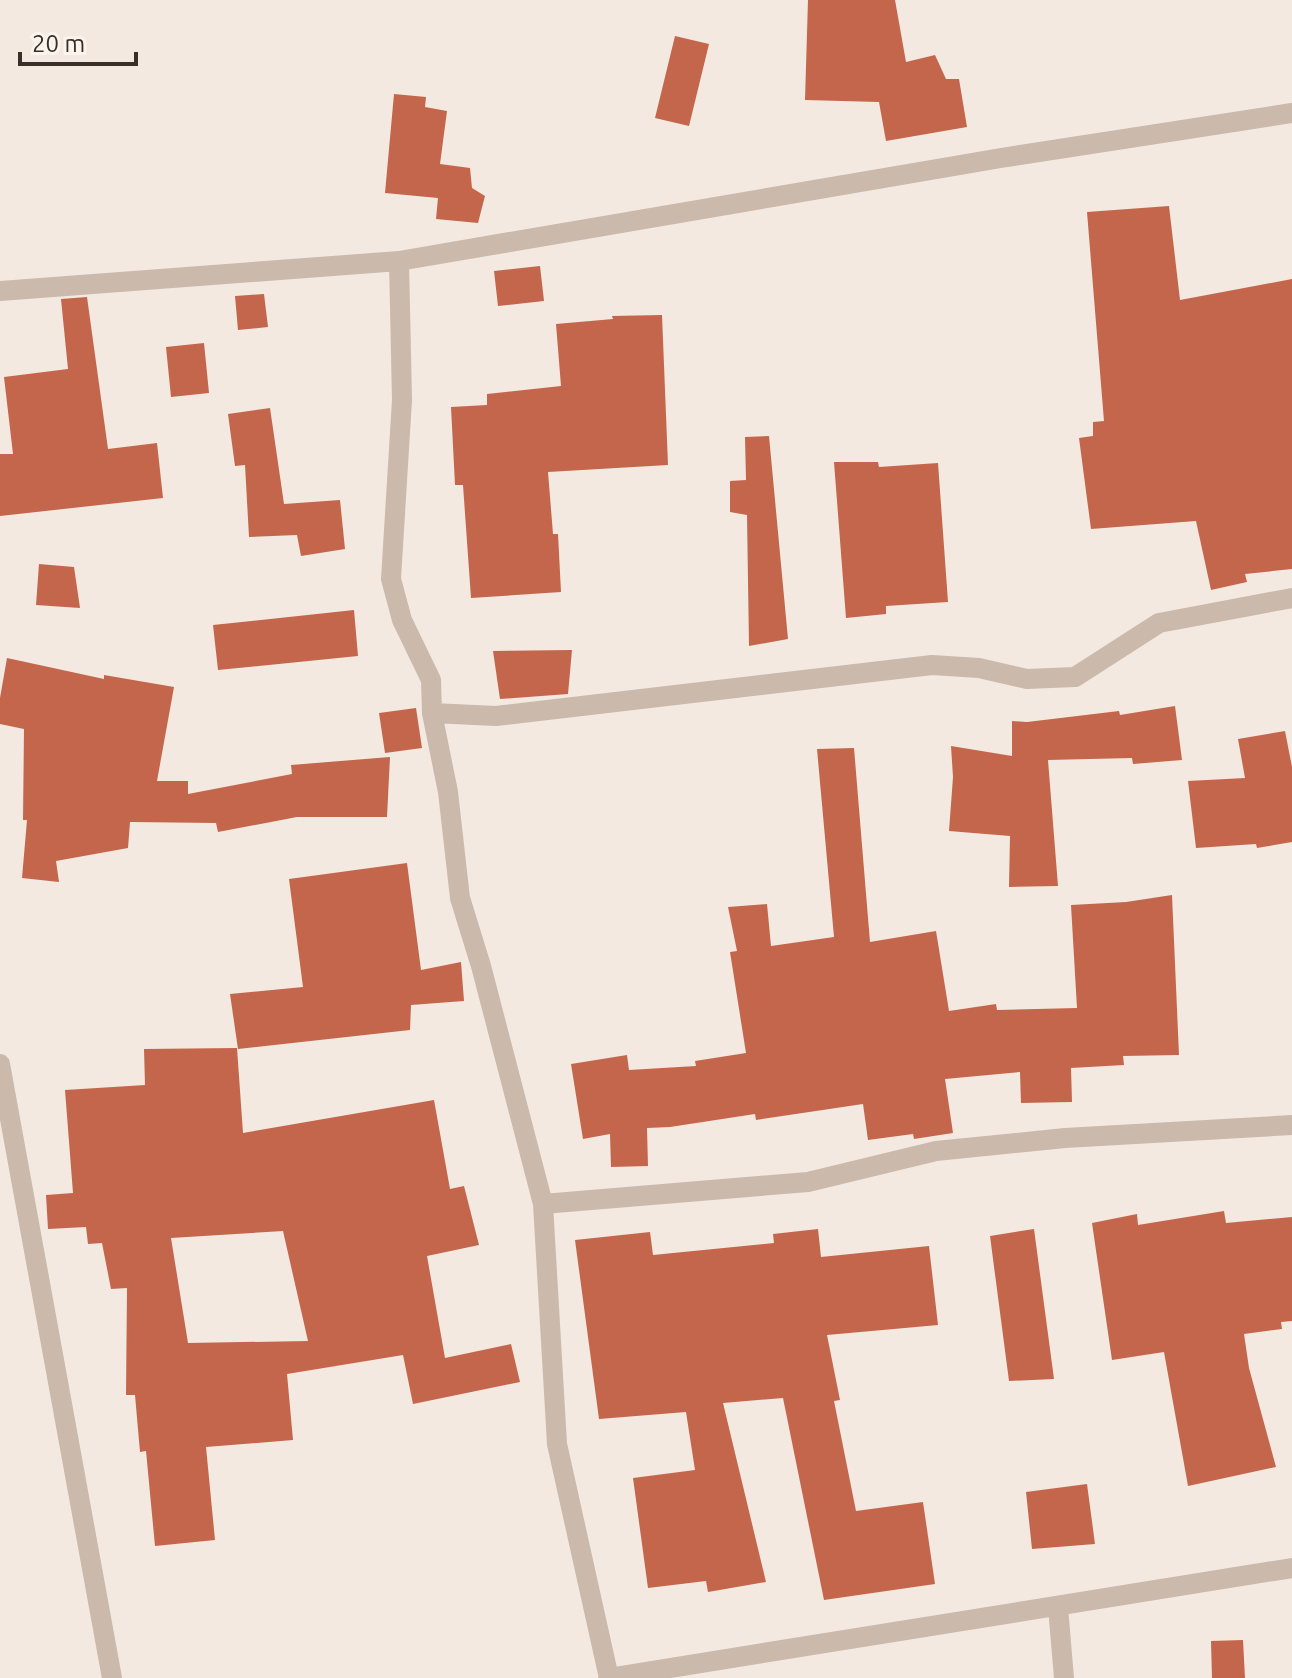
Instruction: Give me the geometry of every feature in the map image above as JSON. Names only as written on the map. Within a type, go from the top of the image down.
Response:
[{"type":"street","points":[[0,291],[399,261],[1001,158],[1292,113]]},
{"type":"street","points":[[399,261],[402,400],[391,579],[402,620],[431,680],[432,713],[448,792],[460,898],[481,966],[543,1204],[557,1444],[609,1678],[1292,1568]]},
{"type":"street","points":[[432,713],[496,716],[932,665],[979,668],[1027,679],[1075,677],[1159,623],[1292,598]]},
{"type":"street","points":[[0,1064],[112,1678]]},
{"type":"street","points":[[543,1204],[808,1182],[950,1149],[1065,1138],[1292,1125]]},
{"type":"street","points":[[1058,1607],[1064,1678]]},
{"type":"building","points":[[808,0],[895,0],[906,62],[935,55],[946,79],[959,79],[967,127],[886,141],[879,102],[805,100]]},
{"type":"building","points":[[675,36],[709,44],[689,126],[655,118]]},
{"type":"building","points":[[394,94],[426,97],[425,107],[447,111],[440,164],[470,168],[472,188],[485,196],[478,223],[436,219],[438,198],[385,193]]},
{"type":"building","points":[[1169,206],[1180,300],[1292,279],[1292,569],[1245,574],[1247,582],[1211,590],[1196,521],[1091,529],[1079,438],[1093,436],[1093,422],[1104,421],[1087,212]]},
{"type":"building","points":[[540,266],[544,301],[498,306],[494,271]]},
{"type":"building","points":[[264,294],[268,327],[238,330],[235,296]]},
{"type":"building","points":[[87,297],[108,449],[157,443],[163,498],[0,516],[0,454],[13,454],[4,377],[68,369],[61,299]]},
{"type":"building","points":[[662,315],[668,465],[548,472],[553,534],[558,534],[561,592],[471,598],[463,485],[455,485],[451,407],[487,405],[487,394],[561,386],[556,324],[613,319],[612,316]]},
{"type":"building","points":[[204,343],[209,393],[171,397],[166,347]]},
{"type":"building","points":[[270,408],[284,504],[340,500],[345,549],[301,556],[297,535],[249,537],[245,465],[235,466],[228,414]]},
{"type":"building","points":[[769,436],[788,639],[749,646],[747,515],[730,512],[730,481],[746,480],[745,437]]},
{"type":"building","points":[[834,462],[878,462],[879,467],[938,463],[948,602],[886,606],[886,614],[846,618]]},
{"type":"building","points":[[39,564],[74,567],[80,608],[36,605]]},
{"type":"building","points":[[354,610],[358,656],[218,670],[213,625]]},
{"type":"building","points":[[572,650],[568,694],[500,699],[493,651]]},
{"type":"building","points":[[7,658],[104,679],[104,675],[174,687],[157,781],[188,781],[188,794],[292,774],[291,765],[390,757],[387,817],[297,817],[218,832],[216,823],[130,822],[128,848],[56,861],[59,882],[22,878],[27,820],[23,820],[24,729],[0,724],[0,698]]},
{"type":"building","points":[[1175,706],[1182,760],[1133,764],[1132,758],[1048,760],[1058,886],[1009,887],[1010,836],[949,831],[953,777],[951,746],[1012,756],[1012,721],[1119,711],[1120,715]]},
{"type":"building","points":[[416,708],[422,748],[385,753],[379,713]]},
{"type":"building","points":[[1285,731],[1292,767],[1292,842],[1257,848],[1256,844],[1196,848],[1188,781],[1245,778],[1238,739]]},
{"type":"building","points":[[854,748],[870,942],[936,931],[949,1011],[996,1004],[997,1010],[1077,1008],[1071,905],[1126,902],[1172,895],[1179,1055],[1123,1056],[1124,1065],[1071,1068],[1072,1102],[1021,1103],[1020,1072],[945,1079],[953,1133],[914,1139],[913,1134],[868,1140],[863,1104],[756,1120],[755,1114],[647,1128],[648,1166],[611,1167],[610,1134],[583,1139],[571,1064],[627,1055],[629,1070],[696,1066],[695,1061],[746,1053],[730,952],[737,951],[728,907],[767,904],[771,946],[834,937],[817,749]]},
{"type":"building","points":[[407,863],[421,970],[461,962],[464,1001],[411,1005],[410,1030],[238,1049],[230,994],[303,987],[289,879]]},
{"type":"building","points":[[237,1048],[243,1133],[434,1100],[450,1189],[464,1186],[479,1245],[427,1256],[445,1358],[511,1344],[520,1382],[413,1404],[403,1355],[287,1374],[293,1440],[206,1447],[215,1540],[155,1546],[146,1451],[140,1452],[135,1395],[126,1395],[127,1288],[111,1289],[102,1243],[88,1244],[86,1227],[48,1229],[46,1195],[73,1193],[65,1090],[145,1085],[144,1049]],"holes":[[[283,1231],[308,1341],[188,1343],[171,1238]]]},
{"type":"building","points":[[1224,1211],[1226,1223],[1292,1217],[1292,1321],[1281,1322],[1282,1329],[1244,1334],[1249,1368],[1276,1467],[1188,1486],[1164,1352],[1112,1360],[1092,1223],[1137,1214],[1138,1225]]},
{"type":"building","points":[[818,1229],[821,1257],[929,1246],[938,1325],[827,1335],[840,1400],[834,1401],[856,1511],[923,1502],[935,1584],[824,1600],[783,1398],[723,1403],[766,1582],[708,1592],[706,1581],[648,1588],[633,1478],[695,1470],[686,1412],[599,1419],[575,1240],[650,1232],[653,1255],[774,1243],[773,1234]]},
{"type":"building","points":[[1034,1229],[1054,1379],[1009,1381],[990,1236]]},
{"type":"building","points":[[1087,1484],[1095,1544],[1032,1549],[1026,1492]]},
{"type":"building","points":[[1243,1640],[1245,1678],[1212,1678],[1211,1641]]}]
